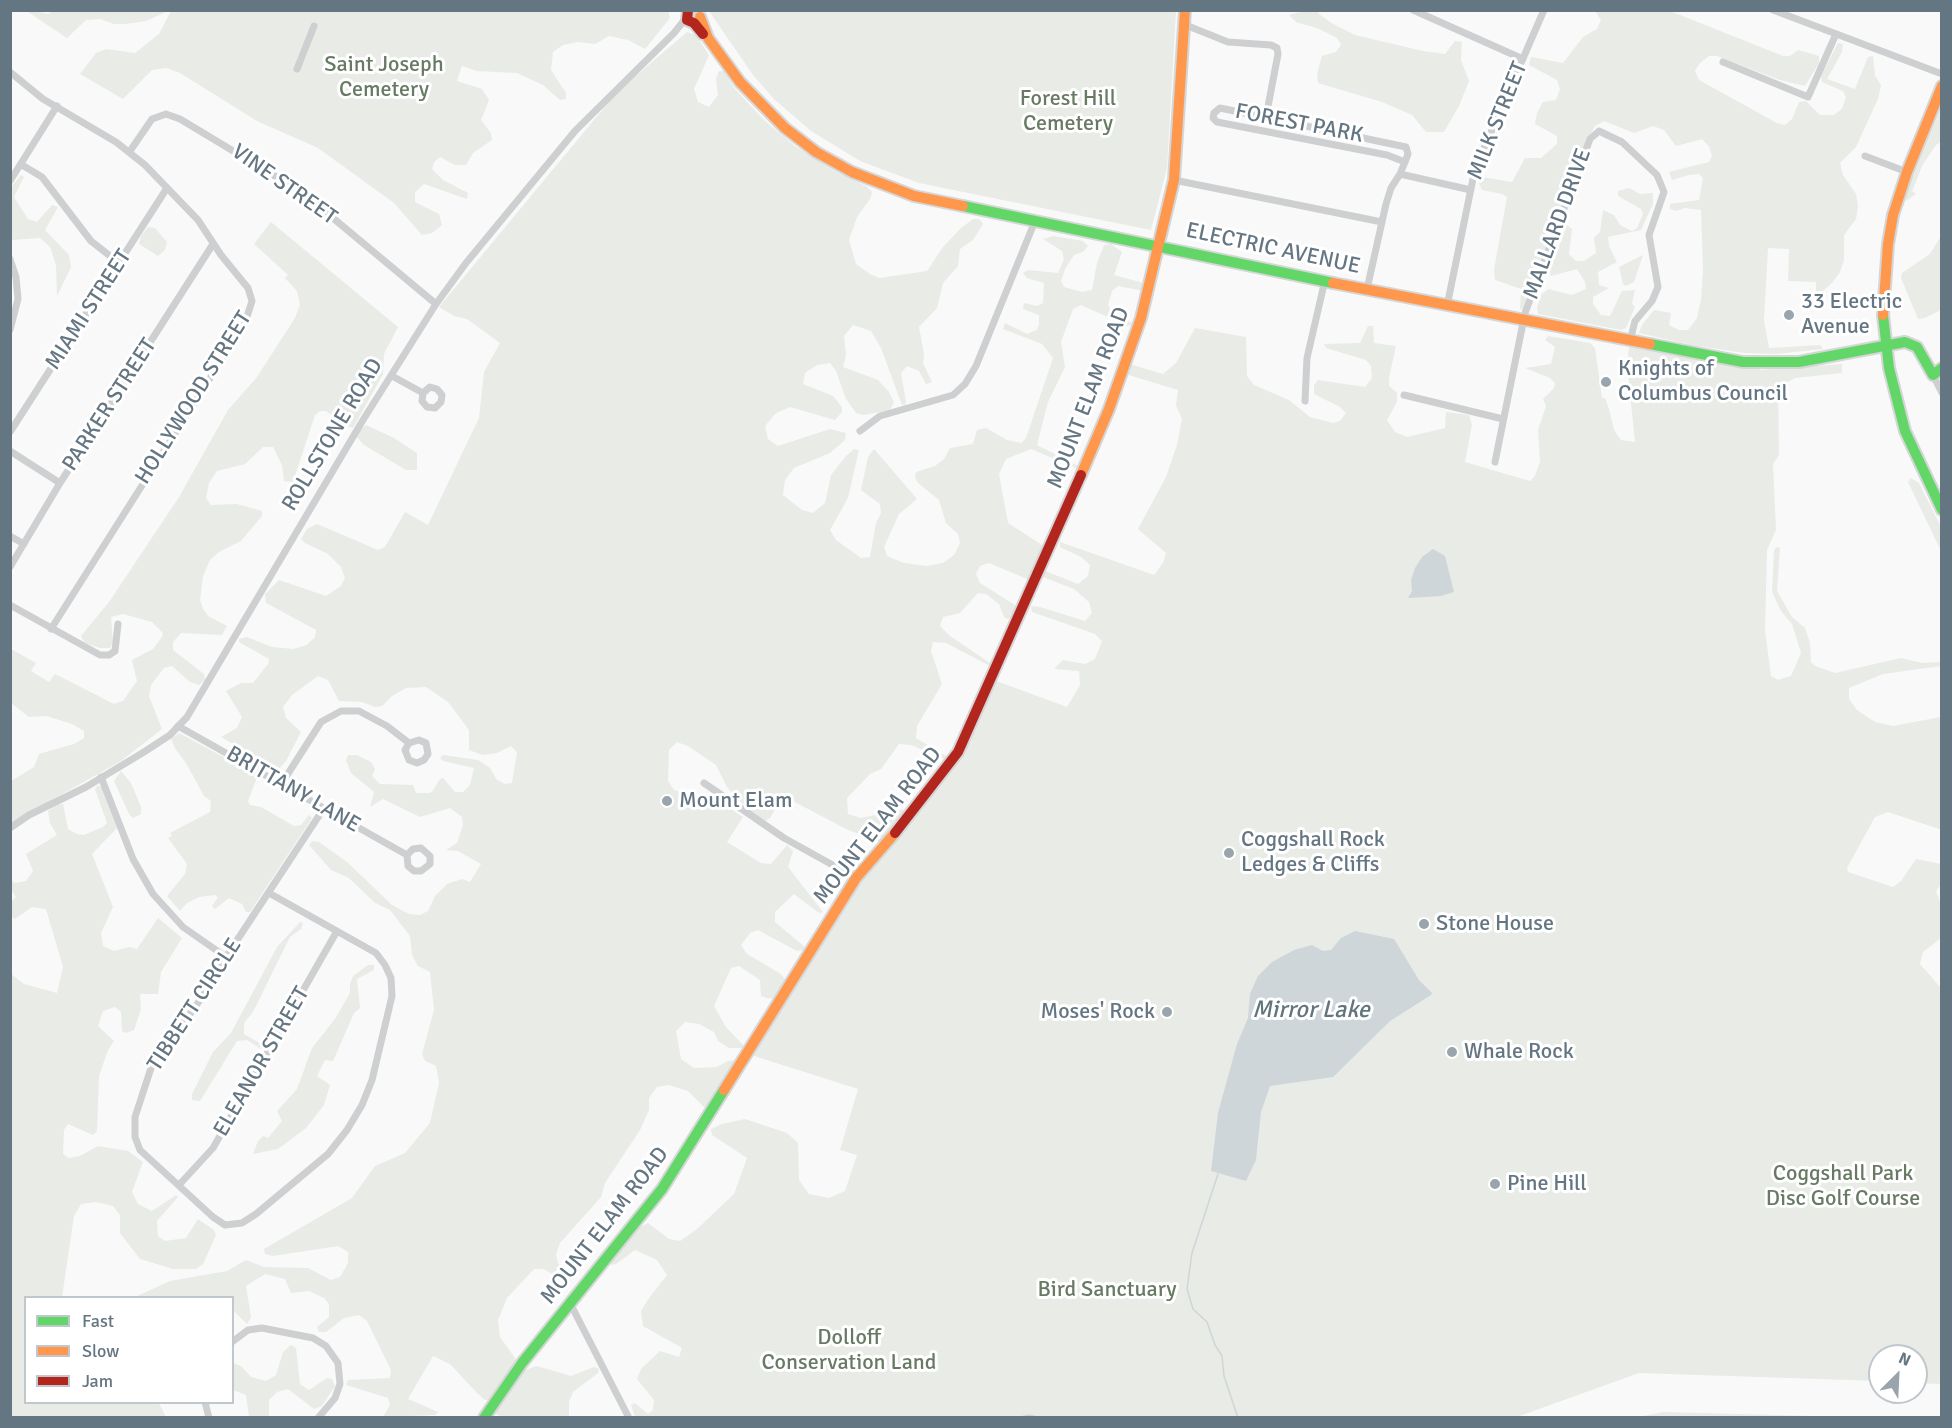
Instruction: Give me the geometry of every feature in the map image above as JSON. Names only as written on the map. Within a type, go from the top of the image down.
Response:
[{"type":"main road","name":"MOUNT ELAM ROAD","points":[[484,1418],[509,1380],[673,1174],[856,878],[915,810],[958,752],[1109,409],[1141,318],[1174,180],[1185,10]]},
{"type":"main road","name":"ELECTRIC AVENUE","points":[[693,15],[740,82],[766,112],[801,141],[867,180],[914,196],[1447,306],[1760,364],[1799,362],[1905,342],[1915,345],[1937,371]]},
{"type":"main road","points":[[1941,86],[1907,172],[1888,244],[1883,312],[1886,346],[1905,431],[1941,510]]},
{"type":"street","points":[[1413,10],[1523,58]]},
{"type":"street","name":"MILK STREET","points":[[1447,306],[1470,189],[1479,157],[1544,10]]},
{"type":"street","points":[[1773,10],[1941,74]]},
{"type":"street","name":"ROLLSTONE ROAD","points":[[10,828],[29,815],[144,752],[178,726],[191,711],[436,304],[466,262],[575,131],[693,15]]},
{"type":"street","points":[[1183,24],[1228,42],[1271,45],[1277,48],[1266,117]]},
{"type":"street","points":[[297,69],[314,26]]},
{"type":"street","points":[[1723,62],[1808,96],[1836,34]]},
{"type":"street","name":"HOLLYWOOD STREET","points":[[10,72],[30,89],[130,152],[198,220],[213,244],[249,291],[252,304],[248,317],[51,628]]},
{"type":"street","points":[[10,181],[57,106]]},
{"type":"street","name":"FOREST PARK","points":[[1220,108],[1266,117],[1395,143],[1408,149],[1405,162],[1387,155],[1217,122],[1213,116],[1216,109],[1220,108]]},
{"type":"street","name":"VINE STREET","points":[[130,152],[146,125],[155,117],[170,115],[186,122],[303,193],[436,304]]},
{"type":"street","name":"MALLARD DRIVE","points":[[1495,462],[1524,320],[1590,139],[1597,132],[1606,132],[1622,142],[1656,175],[1663,190],[1663,201],[1649,235],[1658,287],[1652,302],[1635,321],[1629,341]]},
{"type":"street","points":[[1864,156],[1907,172]]},
{"type":"street","points":[[1367,289],[1389,192],[1405,162]]},
{"type":"street","points":[[22,165],[42,177],[91,241],[119,263]]},
{"type":"street","points":[[1400,174],[1470,189]]},
{"type":"street","points":[[1174,180],[1382,222]]},
{"type":"street","name":"MIAMI STREET","points":[[10,432],[167,188]]},
{"type":"street","points":[[860,431],[880,416],[953,394],[968,382],[1035,221]]},
{"type":"street","name":"PARKER STREET","points":[[10,567],[60,483],[213,244]]},
{"type":"street","points":[[10,259],[17,281],[18,299],[10,330]]},
{"type":"street","points":[[1305,401],[1307,358],[1324,280]]},
{"type":"street","points":[[1937,371],[1941,393]]},
{"type":"street","points":[[392,376],[423,393]]},
{"type":"street","points":[[1404,395],[1503,419]]},
{"type":"street","points":[[10,451],[60,483]]},
{"type":"street","points":[[10,536],[24,544]]},
{"type":"street","points":[[10,605],[93,653],[106,656],[112,654],[117,648],[118,624]]},
{"type":"street","points":[[282,783],[321,722],[341,711],[359,711],[409,742]]},
{"type":"street","name":"BRITTANY LANE","points":[[178,726],[407,855]]},
{"type":"street","points":[[101,777],[133,859],[153,894],[183,927],[226,957]]},
{"type":"street","points":[[704,783],[784,838],[856,878]]},
{"type":"street","points":[[269,892],[324,808]]},
{"type":"street","name":"TIBBETT CIRCLE","points":[[269,892],[376,953],[386,965],[391,978],[392,996],[372,1080],[362,1105],[346,1130],[328,1154],[242,1223],[225,1225],[219,1222],[138,1146],[135,1118],[153,1062],[196,1006],[226,957],[269,892]]},
{"type":"street","name":"ELEANOR STREET","points":[[179,1185],[213,1149],[337,931]]},
{"type":"street","points":[[570,1303],[629,1418]]},
{"type":"street","points":[[234,1340],[248,1330],[262,1328],[313,1338],[326,1346],[338,1363],[340,1384],[335,1398],[318,1418]]},
{"type":"green space","points":[[54,10],[168,11],[146,21],[125,24],[114,24],[100,19],[86,20],[67,38],[28,12],[48,14]]},
{"type":"green space","name":"Saint Joseph Cemetery","points":[[668,10],[670,18],[645,49],[628,40],[609,36],[595,44],[578,42],[563,45],[553,52],[551,70],[566,93],[566,99],[560,100],[543,85],[517,73],[476,71],[462,66],[457,81],[482,89],[489,100],[481,120],[491,133],[492,140],[473,153],[466,165],[455,165],[440,157],[434,162],[432,169],[443,180],[468,193],[467,199],[424,184],[415,192],[415,202],[439,214],[442,225],[432,233],[422,235],[394,203],[318,148],[257,121],[180,73],[166,68],[152,70],[123,99],[80,74],[96,53],[106,49],[135,53],[159,34],[171,11]]},
{"type":"green space","name":"Forest Hill Cemetery","points":[[709,11],[1176,11],[1167,168],[1151,230],[919,183],[860,161],[811,131],[774,99],[753,75]]},
{"type":"green space","points":[[1318,11],[1333,24],[1355,35],[1423,51],[1445,54],[1455,41],[1462,42],[1461,60],[1469,81],[1459,106],[1444,132],[1426,132],[1412,115],[1382,102],[1318,83],[1317,74],[1322,56],[1336,52],[1341,45],[1337,38],[1317,28],[1296,22],[1289,15]]},
{"type":"green space","points":[[1595,11],[1670,11],[1783,56],[1790,56],[1798,50],[1819,56],[1819,63],[1805,86],[1780,80],[1717,56],[1709,56],[1700,63],[1695,71],[1699,80],[1777,123],[1785,125],[1792,119],[1799,102],[1806,101],[1820,115],[1834,115],[1842,109],[1846,97],[1843,91],[1822,82],[1821,76],[1838,43],[1843,44],[1842,52],[1827,79],[1855,89],[1868,57],[1873,56],[1875,76],[1881,85],[1878,99],[1856,147],[1840,163],[1843,175],[1856,194],[1858,206],[1856,219],[1844,235],[1844,260],[1840,272],[1832,283],[1816,297],[1816,282],[1788,281],[1789,249],[1768,248],[1764,320],[1769,348],[1820,345],[1823,349],[1776,354],[1744,353],[1692,345],[1639,333],[1642,325],[1654,310],[1671,313],[1669,325],[1679,330],[1688,330],[1697,318],[1703,270],[1701,210],[1685,208],[1676,211],[1670,209],[1670,204],[1699,200],[1703,178],[1699,174],[1672,180],[1669,172],[1709,162],[1712,156],[1709,146],[1702,139],[1676,146],[1664,130],[1653,126],[1634,133],[1604,121],[1595,126],[1583,148],[1523,308],[1520,310],[1521,289],[1495,280],[1494,270],[1507,197],[1482,190],[1479,183],[1482,177],[1512,182],[1525,158],[1541,158],[1557,144],[1557,136],[1535,124],[1537,113],[1543,102],[1556,100],[1560,89],[1557,80],[1529,65],[1531,57],[1563,63],[1583,37],[1597,29],[1601,20]]},
{"type":"green space","points":[[687,32],[696,35],[709,55],[694,89],[698,102],[709,107],[718,95],[716,79],[719,71],[724,71],[735,89],[765,121],[796,147],[833,170],[866,186],[872,192],[870,199],[857,217],[849,240],[856,264],[879,278],[927,271],[943,247],[960,229],[973,219],[979,219],[983,224],[973,240],[960,249],[958,266],[943,283],[937,308],[919,327],[924,354],[923,363],[932,382],[926,384],[919,371],[907,366],[901,373],[906,402],[902,405],[881,348],[871,331],[853,325],[844,336],[846,355],[843,367],[878,380],[889,392],[894,402],[890,410],[864,415],[856,413],[846,399],[836,371],[830,363],[817,365],[805,373],[803,384],[833,396],[842,407],[842,412],[835,420],[790,407],[776,413],[765,426],[768,439],[778,446],[830,429],[846,433],[845,440],[830,453],[794,468],[785,480],[783,495],[802,510],[813,513],[825,503],[831,475],[846,456],[854,449],[859,450],[848,498],[830,530],[836,540],[861,558],[870,557],[876,523],[881,513],[880,504],[861,490],[868,457],[874,449],[917,499],[899,514],[884,547],[887,556],[904,563],[926,566],[943,563],[954,555],[960,543],[958,534],[946,523],[939,500],[918,483],[915,477],[916,472],[935,466],[944,459],[950,448],[973,444],[977,430],[986,428],[1007,440],[1021,443],[1026,438],[1053,358],[1042,344],[1003,329],[1005,323],[1027,334],[1037,330],[1039,315],[1023,309],[1024,303],[1037,306],[1043,303],[1044,283],[1027,278],[1023,273],[1028,270],[1058,273],[1064,259],[1062,251],[1043,239],[1053,236],[1083,241],[1088,246],[1083,252],[1074,255],[1065,269],[1061,281],[1064,287],[1082,292],[1092,290],[1097,263],[1104,245],[1111,244],[1122,252],[1114,275],[1140,282],[1146,286],[1144,291],[1118,286],[1112,291],[1108,305],[1112,312],[1133,324],[1128,326],[1081,305],[1073,309],[1061,342],[1065,367],[1048,402],[1037,445],[1078,466],[1076,468],[1031,449],[1006,459],[999,474],[1008,523],[1042,545],[1032,576],[1027,579],[989,563],[980,566],[976,574],[980,583],[1015,605],[1012,616],[1008,619],[1004,617],[999,604],[986,594],[978,593],[960,613],[943,617],[940,626],[950,636],[993,665],[990,666],[946,643],[933,642],[931,651],[942,684],[917,726],[916,738],[946,756],[947,760],[911,745],[899,744],[881,769],[870,774],[847,798],[848,814],[861,818],[903,809],[906,816],[884,841],[848,830],[789,799],[779,803],[770,818],[764,822],[752,814],[727,787],[716,765],[688,746],[677,742],[669,750],[668,781],[674,790],[720,802],[743,817],[727,842],[761,863],[771,864],[787,845],[793,851],[788,867],[823,912],[819,913],[794,894],[775,912],[775,922],[805,947],[803,950],[797,951],[758,930],[750,933],[741,945],[747,954],[781,974],[786,981],[775,999],[767,998],[761,996],[760,980],[739,966],[731,968],[714,1006],[726,1027],[746,1048],[729,1048],[718,1041],[714,1032],[699,1024],[685,1022],[676,1031],[681,1059],[694,1068],[717,1067],[728,1061],[736,1060],[737,1063],[708,1106],[704,1107],[688,1091],[669,1085],[657,1087],[649,1098],[649,1110],[640,1130],[605,1183],[601,1197],[560,1243],[556,1254],[558,1263],[571,1280],[569,1285],[544,1269],[534,1269],[507,1298],[498,1320],[500,1337],[515,1358],[515,1365],[490,1400],[485,1400],[476,1392],[450,1364],[433,1356],[408,1399],[438,1412],[435,1415],[383,1417],[390,1405],[388,1398],[346,1385],[348,1380],[390,1378],[391,1370],[367,1321],[359,1315],[344,1318],[326,1332],[319,1332],[317,1327],[329,1317],[329,1304],[324,1298],[309,1291],[291,1293],[285,1279],[265,1274],[246,1286],[251,1317],[247,1324],[234,1311],[234,1296],[137,1296],[170,1281],[227,1271],[246,1260],[264,1267],[308,1268],[331,1280],[340,1277],[348,1263],[348,1252],[338,1246],[273,1256],[265,1254],[264,1249],[352,1198],[375,1166],[405,1153],[430,1123],[439,1083],[436,1066],[425,1061],[422,1054],[434,1010],[430,972],[418,966],[412,955],[410,936],[390,910],[375,903],[349,878],[331,870],[309,845],[312,841],[319,842],[347,862],[392,905],[409,914],[420,915],[428,911],[435,896],[447,884],[462,879],[470,882],[481,864],[458,851],[446,850],[457,843],[463,825],[462,817],[450,808],[420,817],[383,799],[370,807],[374,792],[351,773],[346,760],[348,755],[357,755],[371,762],[375,769],[372,776],[380,784],[413,785],[416,793],[429,793],[443,778],[455,792],[463,792],[470,785],[474,768],[443,761],[440,758],[443,755],[478,760],[490,768],[497,780],[505,784],[512,783],[517,752],[511,746],[497,753],[482,755],[469,750],[469,730],[448,702],[426,687],[406,688],[392,696],[382,706],[375,707],[362,702],[339,701],[328,680],[318,676],[292,695],[283,707],[286,718],[301,732],[286,761],[278,770],[221,737],[237,728],[242,717],[226,691],[241,683],[253,683],[268,664],[269,659],[239,642],[239,639],[247,637],[272,647],[293,649],[307,645],[315,637],[316,630],[266,603],[265,594],[279,580],[326,596],[341,586],[345,578],[341,567],[328,554],[301,539],[307,529],[317,524],[378,550],[385,547],[405,512],[428,525],[479,418],[484,372],[500,343],[467,319],[454,316],[439,307],[618,91]]},
{"type":"green space","points":[[1941,108],[1941,142],[1936,145],[1923,164],[1912,191],[1916,194],[1906,201],[1906,193]]},
{"type":"green space","points":[[21,175],[24,177],[14,197],[28,219],[37,222],[52,205],[58,207],[45,230],[69,255],[71,267],[57,296],[56,265],[50,247],[40,238],[11,240],[11,187]]},
{"type":"green space","points":[[1629,188],[1640,194],[1653,193],[1653,204],[1641,230],[1608,237],[1609,246],[1617,262],[1598,272],[1599,285],[1609,288],[1593,297],[1593,304],[1601,315],[1610,316],[1622,291],[1635,290],[1632,303],[1635,307],[1626,328],[1621,330],[1538,314],[1537,307],[1541,295],[1548,289],[1572,295],[1586,289],[1585,282],[1577,269],[1551,276],[1549,273],[1567,225],[1572,229],[1569,254],[1576,261],[1584,261],[1596,253],[1594,238],[1600,232],[1603,210],[1614,215],[1620,225],[1632,231],[1637,228],[1643,214],[1641,209],[1618,196],[1618,191]]},
{"type":"green space","points":[[271,222],[398,327],[384,354],[383,374],[353,428],[344,425],[326,411],[320,411],[315,415],[293,482],[284,481],[282,465],[273,447],[263,447],[245,464],[217,471],[209,483],[206,498],[211,505],[237,504],[262,511],[262,516],[241,541],[219,552],[210,560],[203,576],[200,600],[208,616],[227,626],[222,635],[181,633],[173,642],[173,650],[204,674],[205,680],[199,685],[190,682],[172,666],[164,668],[151,685],[149,696],[162,729],[121,761],[11,823],[11,781],[34,767],[39,754],[74,744],[84,738],[84,731],[72,724],[47,716],[29,717],[11,703],[11,649],[36,663],[31,671],[49,682],[55,674],[114,704],[123,701],[137,681],[132,660],[153,649],[162,637],[163,633],[152,622],[123,614],[111,617],[113,642],[110,648],[100,648],[85,643],[81,636],[109,602],[179,497],[228,410],[257,377],[295,318],[300,305],[297,291],[285,278],[288,275],[254,244]]},
{"type":"green space","points":[[148,227],[155,228],[167,242],[165,250],[158,256],[139,244],[141,236]]},
{"type":"green space","points":[[1941,236],[1941,310],[1918,319],[1901,278],[1902,273],[1930,254]]},
{"type":"green space","points":[[1643,255],[1634,282],[1626,286],[1623,284],[1619,267]]},
{"type":"green space","points":[[1368,326],[1373,326],[1374,343],[1396,346],[1389,386],[1397,393],[1397,402],[1387,420],[1395,432],[1407,437],[1445,428],[1446,412],[1469,415],[1472,425],[1465,462],[1530,481],[1535,476],[1540,461],[1538,430],[1546,406],[1543,399],[1554,388],[1555,383],[1550,378],[1525,368],[1551,364],[1555,347],[1545,340],[1548,336],[1590,343],[1595,348],[1602,398],[1605,398],[1614,430],[1621,440],[1635,442],[1627,364],[1630,341],[1760,364],[1760,370],[1842,364],[1842,373],[1795,378],[1778,387],[1779,455],[1773,464],[1776,530],[1767,550],[1765,630],[1771,676],[1778,680],[1791,676],[1801,653],[1792,624],[1781,611],[1772,592],[1774,550],[1777,547],[1780,548],[1777,591],[1792,617],[1805,628],[1810,643],[1811,662],[1815,666],[1835,673],[1901,658],[1922,663],[1941,662],[1941,666],[1883,674],[1849,688],[1849,699],[1857,710],[1875,722],[1893,726],[1941,717],[1942,830],[1888,812],[1875,817],[1847,868],[1848,872],[1893,887],[1901,881],[1916,859],[1941,864],[1941,884],[1936,891],[1941,905],[1941,938],[1923,952],[1920,964],[1941,988],[1941,1384],[1928,1383],[1928,1344],[1868,1344],[1868,1381],[1639,1373],[1514,1418],[635,1417],[631,1405],[635,1403],[648,1414],[653,1410],[654,1400],[637,1379],[641,1369],[660,1351],[679,1357],[682,1348],[643,1326],[641,1311],[667,1275],[657,1260],[635,1250],[616,1264],[611,1265],[611,1261],[638,1228],[648,1223],[669,1239],[680,1241],[696,1230],[734,1194],[747,1158],[712,1135],[711,1129],[722,1124],[745,1119],[787,1133],[798,1143],[799,1180],[809,1194],[829,1198],[845,1191],[857,1155],[840,1150],[858,1089],[748,1054],[856,878],[952,764],[991,679],[1067,707],[1080,685],[1079,671],[1054,669],[1063,660],[1085,664],[1095,659],[1102,641],[1095,634],[1032,612],[1031,606],[1040,607],[1085,621],[1092,613],[1089,602],[1074,589],[1043,577],[1045,571],[1078,584],[1088,576],[1090,565],[1081,557],[1060,547],[1060,542],[1154,575],[1163,563],[1166,553],[1138,529],[1166,477],[1177,445],[1182,419],[1176,405],[1178,390],[1122,373],[1126,363],[1163,374],[1176,363],[1195,328],[1246,337],[1247,376],[1254,385],[1289,400],[1310,417],[1333,423],[1340,421],[1346,413],[1340,407],[1314,394],[1314,385],[1318,380],[1365,387],[1372,378],[1371,366],[1366,360],[1326,348],[1324,344],[1360,343]]},
{"type":"green space","points":[[366,425],[394,438],[417,453],[417,470],[406,470],[364,445],[357,437]]},
{"type":"green space","points":[[1911,478],[1919,483],[1941,527],[1941,551],[1908,482]]},
{"type":"green space","points":[[179,733],[255,774],[256,780],[248,801],[250,805],[261,807],[294,826],[301,825],[309,815],[312,818],[250,912],[246,912],[242,904],[229,898],[215,909],[212,906],[218,897],[215,895],[199,897],[187,903],[180,911],[167,896],[185,874],[187,864],[168,838],[172,836],[170,833],[210,812],[211,801],[204,796],[176,750],[171,739]]},
{"type":"green space","points":[[121,771],[131,783],[141,807],[141,814],[133,818],[114,781]]},
{"type":"green space","points":[[98,785],[102,787],[117,828],[92,854],[113,907],[101,933],[103,946],[114,951],[129,947],[137,949],[158,918],[182,938],[161,972],[158,994],[140,994],[141,1009],[134,1030],[126,1033],[122,1031],[121,1012],[115,1007],[103,1011],[98,1026],[114,1041],[108,1050],[99,1076],[97,1131],[93,1135],[68,1124],[64,1130],[63,1154],[69,1158],[80,1156],[98,1146],[128,1151],[143,1162],[132,1192],[138,1204],[152,1211],[176,1195],[178,1197],[157,1221],[158,1236],[165,1241],[186,1238],[198,1219],[214,1230],[216,1235],[203,1264],[196,1269],[173,1269],[140,1259],[120,1233],[120,1215],[113,1206],[96,1202],[81,1204],[74,1216],[62,1296],[24,1296],[24,1404],[160,1404],[166,1417],[11,1417],[11,974],[24,984],[57,993],[63,967],[46,909],[32,907],[15,919],[11,917],[11,902],[16,897],[11,890],[10,880],[15,883],[26,881],[33,871],[26,854],[57,835],[50,823],[48,811],[57,805],[63,804],[68,829],[77,834],[84,835],[107,823],[95,789]]},
{"type":"green space","points":[[300,922],[303,923],[301,929],[290,937],[253,1012],[244,1023],[244,1034],[263,1045],[261,1049],[247,1040],[237,1041],[200,1101],[192,1100],[192,1094],[213,1052],[231,1033],[277,947]]},
{"type":"green space","points":[[368,965],[374,965],[374,970],[357,979],[360,1008],[354,1013],[333,1061],[325,1060],[317,1076],[330,1085],[324,1105],[306,1128],[278,1149],[253,1154],[258,1141],[263,1136],[268,1138],[282,1121],[277,1111],[297,1089],[312,1048],[335,1019],[350,993],[353,976]]},
{"type":"green space","points":[[291,1345],[296,1348],[300,1384],[309,1390],[327,1378],[332,1379],[335,1386],[322,1406],[314,1409],[288,1389],[277,1392],[269,1400],[269,1417],[249,1417],[246,1395],[234,1390],[234,1363],[241,1366],[251,1377],[266,1381],[276,1375],[283,1352]]},
{"type":"green space","points":[[537,1366],[571,1376],[594,1367],[599,1369],[598,1373],[573,1392],[569,1402],[569,1417],[502,1417],[496,1414],[496,1410],[522,1371]]},
{"type":"green space","points":[[1664,1412],[1854,1417],[1638,1417]]},
{"type":"water","points":[[1433,549],[1445,556],[1454,592],[1441,596],[1408,598],[1412,591],[1411,580],[1415,568],[1422,557]]},
{"type":"water","name":"Mirror Lake","points":[[1355,931],[1394,939],[1419,980],[1432,993],[1431,995],[1390,1021],[1333,1077],[1270,1086],[1261,1112],[1256,1160],[1246,1181],[1211,1171],[1218,1113],[1237,1044],[1248,1018],[1250,994],[1258,976],[1272,962],[1294,950],[1312,945],[1323,951],[1331,950],[1341,938]]},
{"type":"waterway","points":[[1218,1174],[1192,1253],[1187,1289],[1193,1309],[1207,1322],[1215,1345],[1222,1356],[1224,1376],[1238,1418]]},
{"type":"waterway","points":[[1017,1418],[1029,1415],[1042,1418]]},
{"type":"traffic: fast","points":[[963,206],[1333,283]]},
{"type":"traffic: fast","points":[[1883,315],[1889,368],[1905,431],[1942,510]]},
{"type":"traffic: fast","points":[[1650,344],[1743,362],[1799,362],[1905,342],[1917,347],[1933,375],[1942,368]]},
{"type":"traffic: fast","points":[[484,1418],[522,1363],[662,1189],[724,1090]]},
{"type":"traffic: slow","points":[[1081,475],[1109,409],[1141,318],[1174,180],[1185,10]]},
{"type":"traffic: slow","points":[[700,17],[708,38],[740,82],[785,128],[816,152],[852,172],[914,196],[963,206]]},
{"type":"traffic: slow","points":[[1883,315],[1888,244],[1893,215],[1907,172],[1942,86]]},
{"type":"traffic: slow","points":[[1333,283],[1650,344]]},
{"type":"traffic: slow","points":[[724,1090],[856,878],[895,833]]},
{"type":"traffic: jam","points":[[688,10],[687,20],[694,23],[703,34]]},
{"type":"traffic: jam","points":[[895,833],[958,752],[1081,475]]},
{"type":"place","name":"33 Electric Avenue","points":[[1789,315]]},
{"type":"place","name":"Knights of Columbus Council","points":[[1606,382]]},
{"type":"place","name":"Mount Elam","points":[[667,801]]},
{"type":"place","name":"Coggshall Rock Ledges & Cliffs","points":[[1229,853]]},
{"type":"place","name":"Stone House","points":[[1424,924]]},
{"type":"place","name":"Moses' Rock","points":[[1167,1012]]},
{"type":"place","name":"Whale Rock","points":[[1452,1052]]},
{"type":"place","name":"Pine Hill","points":[[1495,1184]]},
{"type":"park label","name":"Coggshall Park Disc Golf Course","points":[[1843,1186]]},
{"type":"park label","name":"Bird Sanctuary","points":[[1107,1290]]},
{"type":"park label","name":"Dolloff Conservation Land","points":[[849,1350]]}]
